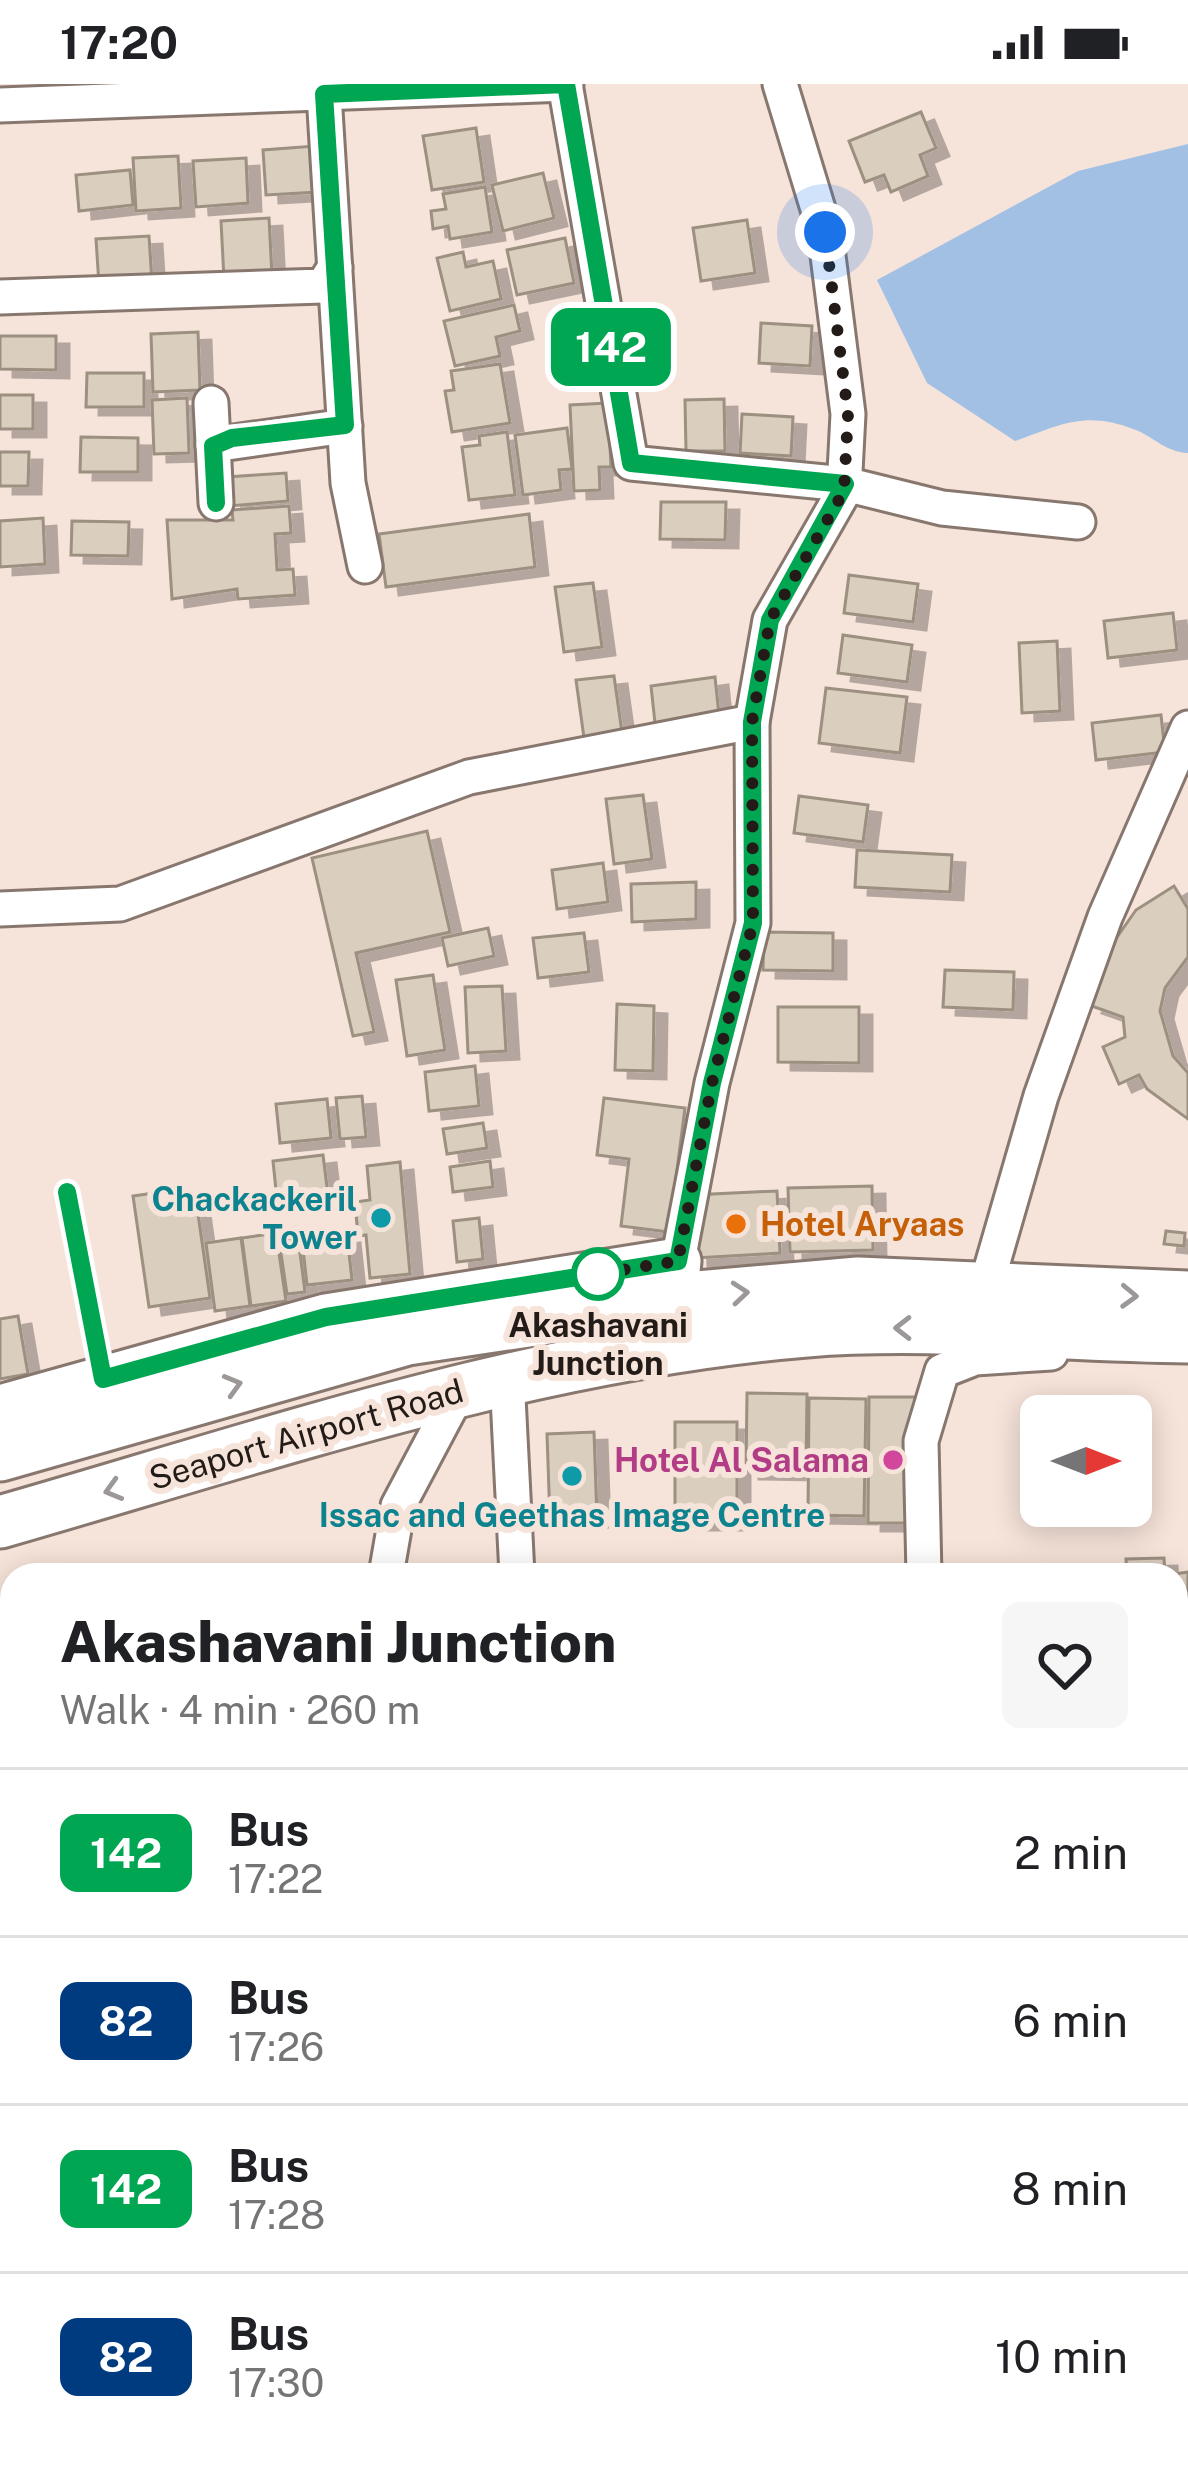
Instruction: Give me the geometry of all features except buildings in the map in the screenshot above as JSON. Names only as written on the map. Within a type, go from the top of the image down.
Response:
[{"type":"main road","name":"Seaport Airport Road","points":[[0,1455],[407,1339],[676,1280],[858,1283],[1117,1336],[1188,1337]]},
{"type":"main road","name":"Seaport Airport Road","points":[[0,1522],[483,1384],[801,1331],[980,1307],[1188,1298]]},
{"type":"street","points":[[0,105],[566,84],[631,463],[845,484],[942,508],[1078,522]]},
{"type":"street","points":[[0,1408],[326,1317],[676,1280],[712,1083],[753,923],[752,722],[770,620],[845,484],[848,414],[825,232],[780,84]]},
{"type":"street","points":[[324,94],[348,483],[365,566]]},
{"type":"street","points":[[0,297],[323,286],[335,267]]},
{"type":"street","points":[[211,403],[216,503]]},
{"type":"street","points":[[213,446],[232,438],[345,425]]},
{"type":"street","points":[[0,909],[120,904],[470,777],[752,722]]},
{"type":"street","points":[[980,1307],[1041,1096],[1105,917],[1188,728]]},
{"type":"street","points":[[924,1563],[921,1441],[942,1371],[975,1358],[1069,1352],[1117,1336]]},
{"type":"street","points":[[388,1563],[398,1506],[483,1384]]},
{"type":"street","points":[[483,1384],[515,1563]]},
{"type":"lane","points":[[67,1192],[103,1379]]},
{"type":"water","points":[[1188,144],[1188,453],[1103,421],[1074,422],[1015,441],[927,383],[877,280],[1078,171]]},
{"type":"bus line","name":"142","points":[[67,1192],[103,1379],[326,1317],[678,1261],[712,1083],[753,923],[752,722],[770,620],[845,484],[631,463],[566,84],[324,94],[345,425],[232,438],[213,446],[216,503]]},
{"type":"place","name":"Chackackeril Tower","points":[[381,1218]]},
{"type":"place","name":"Hotel Aryaas","points":[[736,1224]]},
{"type":"place","name":"Akashavani Junction","points":[[598,1274]]},
{"type":"place","name":"Hotel Al Salama","points":[[893,1460]]},
{"type":"place","name":"Issac and Geethas Image Centre","points":[[572,1476]]},
{"type":"route","points":[[598,1274],[590,1275],[678,1261],[712,1083],[753,923],[752,722],[770,620],[844,491],[848,414],[825,232]]}]
